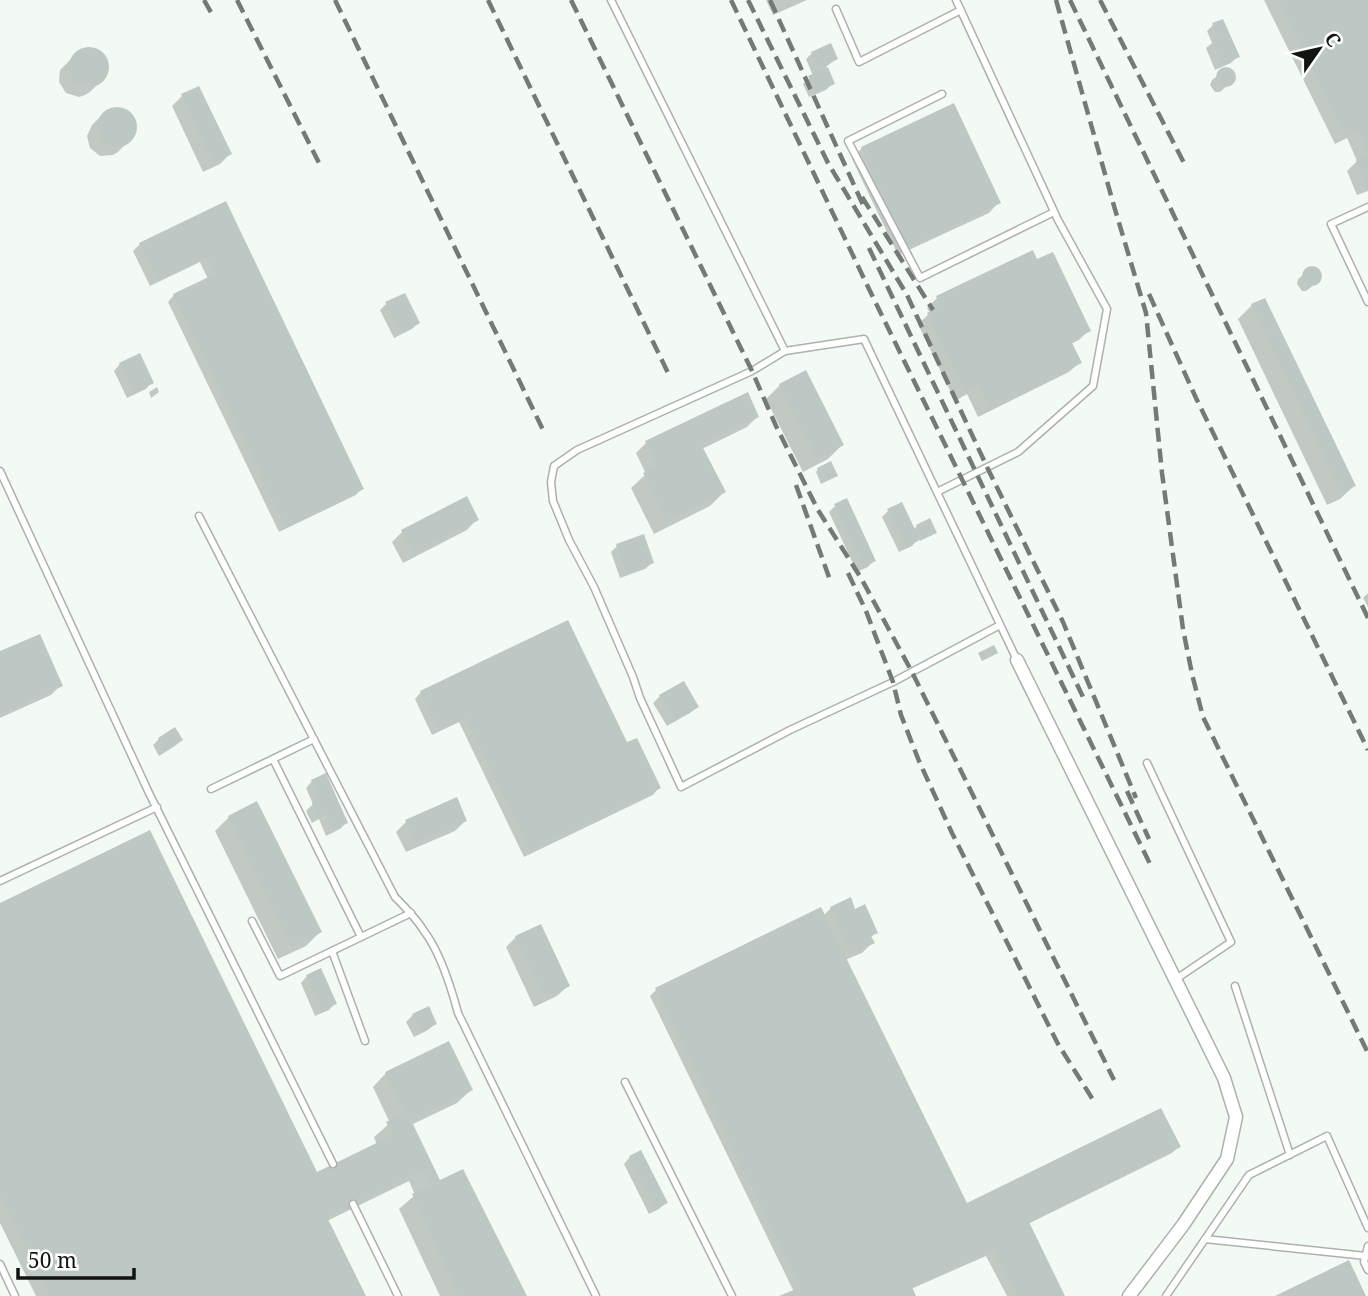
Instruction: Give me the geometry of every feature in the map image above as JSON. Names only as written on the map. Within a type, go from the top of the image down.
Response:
[{"type":"street","points":[[1017,660],[1224,1078],[1236,1117],[1227,1160],[1183,1225],[1129,1296]]},
{"type":"lane","points":[[611,0],[785,351]]},
{"type":"lane","points":[[937,492],[1018,452],[1093,386],[1107,309],[1054,212],[956,0]]},
{"type":"lane","points":[[836,9],[859,62],[961,10]]},
{"type":"lane","points":[[942,94],[848,141],[920,278],[1054,212]]},
{"type":"lane","points":[[1368,207],[1331,225],[1368,302]]},
{"type":"lane","points":[[1000,625],[893,682],[790,730],[681,787],[594,587],[569,540],[553,501],[551,482],[554,466],[577,450],[752,372],[785,351],[864,339],[1017,660]]},
{"type":"lane","points":[[0,471],[157,807],[333,1164]]},
{"type":"lane","points":[[199,516],[395,897],[427,933],[450,983],[458,1013],[596,1296]]},
{"type":"lane","points":[[211,789],[314,739]]},
{"type":"lane","points":[[274,759],[361,937]]},
{"type":"lane","points":[[1147,763],[1231,942],[1174,980]]},
{"type":"lane","points":[[0,881],[157,807]]},
{"type":"lane","points":[[252,921],[280,976],[411,913]]},
{"type":"lane","points":[[332,951],[365,1041]]},
{"type":"lane","points":[[1235,986],[1290,1155]]},
{"type":"lane","points":[[625,1082],[732,1296]]},
{"type":"lane","points":[[1166,1296],[1250,1175],[1327,1136],[1368,1228]]},
{"type":"lane","points":[[353,1205],[398,1296]]},
{"type":"lane","points":[[1205,1240],[1366,1256]]},
{"type":"lane","points":[[1368,1246],[1364,1262],[1368,1270]]},
{"type":"lane","points":[[0,1264],[15,1296]]},
{"type":"building","points":[[1279,0],[1368,0],[1368,154],[1357,129],[1345,136]]},
{"type":"building","points":[[1223,19],[1240,57],[1222,64],[1212,40],[1218,37],[1212,23]]},
{"type":"building","points":[[831,43],[838,59],[819,68],[811,52]]},
{"type":"building","points":[[89,47],[97,48],[103,53],[108,59],[108,75],[103,81],[97,86],[89,87],[81,86],[75,81],[70,75],[69,67],[70,59],[75,53],[81,48]]},
{"type":"building","points":[[828,67],[835,84],[815,92],[808,76]]},
{"type":"building","points":[[1226,67],[1233,70],[1236,77],[1233,84],[1226,87],[1219,84],[1216,77],[1219,70]]},
{"type":"building","points":[[199,86],[232,154],[213,163],[181,94]]},
{"type":"building","points":[[954,103],[1001,203],[908,247],[861,147]]},
{"type":"building","points":[[117,107],[125,108],[131,113],[136,119],[136,135],[131,141],[125,146],[117,147],[109,146],[103,141],[98,135],[97,127],[98,119],[103,113],[109,108]]},
{"type":"building","points":[[1368,155],[1368,187],[1356,160]]},
{"type":"building","points":[[226,201],[364,489],[286,527],[173,294],[215,274],[207,257],[157,281],[139,243]]},
{"type":"building","points":[[1033,250],[1037,259],[1053,252],[1091,331],[1071,341],[1082,363],[989,408],[978,386],[965,392],[927,313],[941,306],[936,296]]},
{"type":"building","points":[[1312,266],[1319,269],[1322,276],[1319,283],[1312,286],[1305,283],[1302,276],[1305,269]]},
{"type":"building","points":[[405,293],[420,323],[401,333],[385,302]]},
{"type":"building","points":[[1265,298],[1356,486],[1341,492],[1251,304]]},
{"type":"building","points":[[140,353],[154,383],[134,393],[119,363]]},
{"type":"building","points":[[806,370],[844,445],[817,459],[779,384]]},
{"type":"building","points":[[748,392],[759,417],[701,444],[726,492],[668,522],[643,473],[657,466],[645,441]]},
{"type":"building","points":[[831,461],[838,476],[824,482],[817,468]]},
{"type":"building","points":[[467,496],[479,520],[413,554],[401,530]]},
{"type":"building","points":[[847,498],[876,561],[863,567],[834,504]]},
{"type":"building","points":[[902,502],[920,540],[906,547],[887,509]]},
{"type":"building","points":[[930,518],[937,533],[923,539],[916,525]]},
{"type":"building","points":[[644,534],[654,563],[626,573],[616,544]]},
{"type":"building","points":[[568,620],[627,742],[637,738],[661,788],[530,851],[466,717],[439,730],[420,691]]},
{"type":"building","points":[[40,634],[63,686],[0,714],[0,651]]},
{"type":"building","points":[[994,645],[998,653],[982,661],[978,653]]},
{"type":"building","points":[[684,681],[699,707],[674,721],[659,695]]},
{"type":"building","points":[[175,727],[183,740],[166,751],[158,738]]},
{"type":"building","points":[[326,773],[348,823],[333,830],[326,814],[318,818],[312,803],[319,799],[311,780]]},
{"type":"building","points":[[457,797],[467,821],[416,843],[405,820]]},
{"type":"building","points":[[257,801],[322,932],[292,947],[228,816]]},
{"type":"building","points":[[150,830],[317,1172],[393,1135],[386,1122],[405,1113],[385,1072],[449,1041],[473,1090],[411,1120],[440,1180],[463,1169],[527,1296],[459,1296],[412,1194],[430,1185],[424,1170],[327,1217],[366,1296],[50,1296],[0,1193],[0,903]]},
{"type":"building","points":[[851,897],[855,909],[865,904],[878,933],[871,936],[875,943],[851,954],[830,907]]},
{"type":"building","points":[[821,907],[967,1203],[1161,1108],[1181,1147],[1029,1222],[1065,1296],[1017,1296],[993,1250],[912,1287],[916,1296],[779,1296],[801,1287],[655,988]]},
{"type":"building","points":[[541,924],[570,986],[545,998],[515,936]]},
{"type":"building","points":[[321,968],[337,1004],[322,1010],[306,975]]},
{"type":"building","points":[[429,1006],[437,1024],[420,1032],[412,1014]]},
{"type":"building","points":[[641,1150],[668,1203],[656,1209],[629,1156]]},
{"type":"building","points":[[1349,1260],[1366,1296],[1275,1296]]},
{"type":"railway","points":[[204,0],[213,16]]},
{"type":"railway","points":[[237,0],[320,165]]},
{"type":"railway","points":[[335,0],[545,434]]},
{"type":"railway","points":[[488,0],[670,377]]},
{"type":"railway","points":[[571,0],[818,510],[861,578],[912,672],[1114,1080]]},
{"type":"railway","points":[[731,0],[1151,866]]},
{"type":"railway","points":[[748,0],[828,163],[907,295],[1063,622],[1136,798]]},
{"type":"railway","points":[[770,0],[864,207]]},
{"type":"railway","points":[[1056,0],[1146,313],[1162,473],[1183,629],[1203,717],[1368,1053]]},
{"type":"railway","points":[[1070,0],[1368,618]]},
{"type":"railway","points":[[1100,0],[1184,163]]},
{"type":"railway","points":[[862,197],[933,310]]},
{"type":"railway","points":[[869,248],[1084,699]]},
{"type":"railway","points":[[1149,294],[1196,398],[1368,750]]},
{"type":"railway","points":[[796,485],[830,580]]},
{"type":"railway","points":[[848,573],[866,611],[893,682],[901,715],[919,761],[952,833],[1058,1044],[1095,1103]]},
{"type":"railway","points":[[1127,791],[1149,839]]}]
